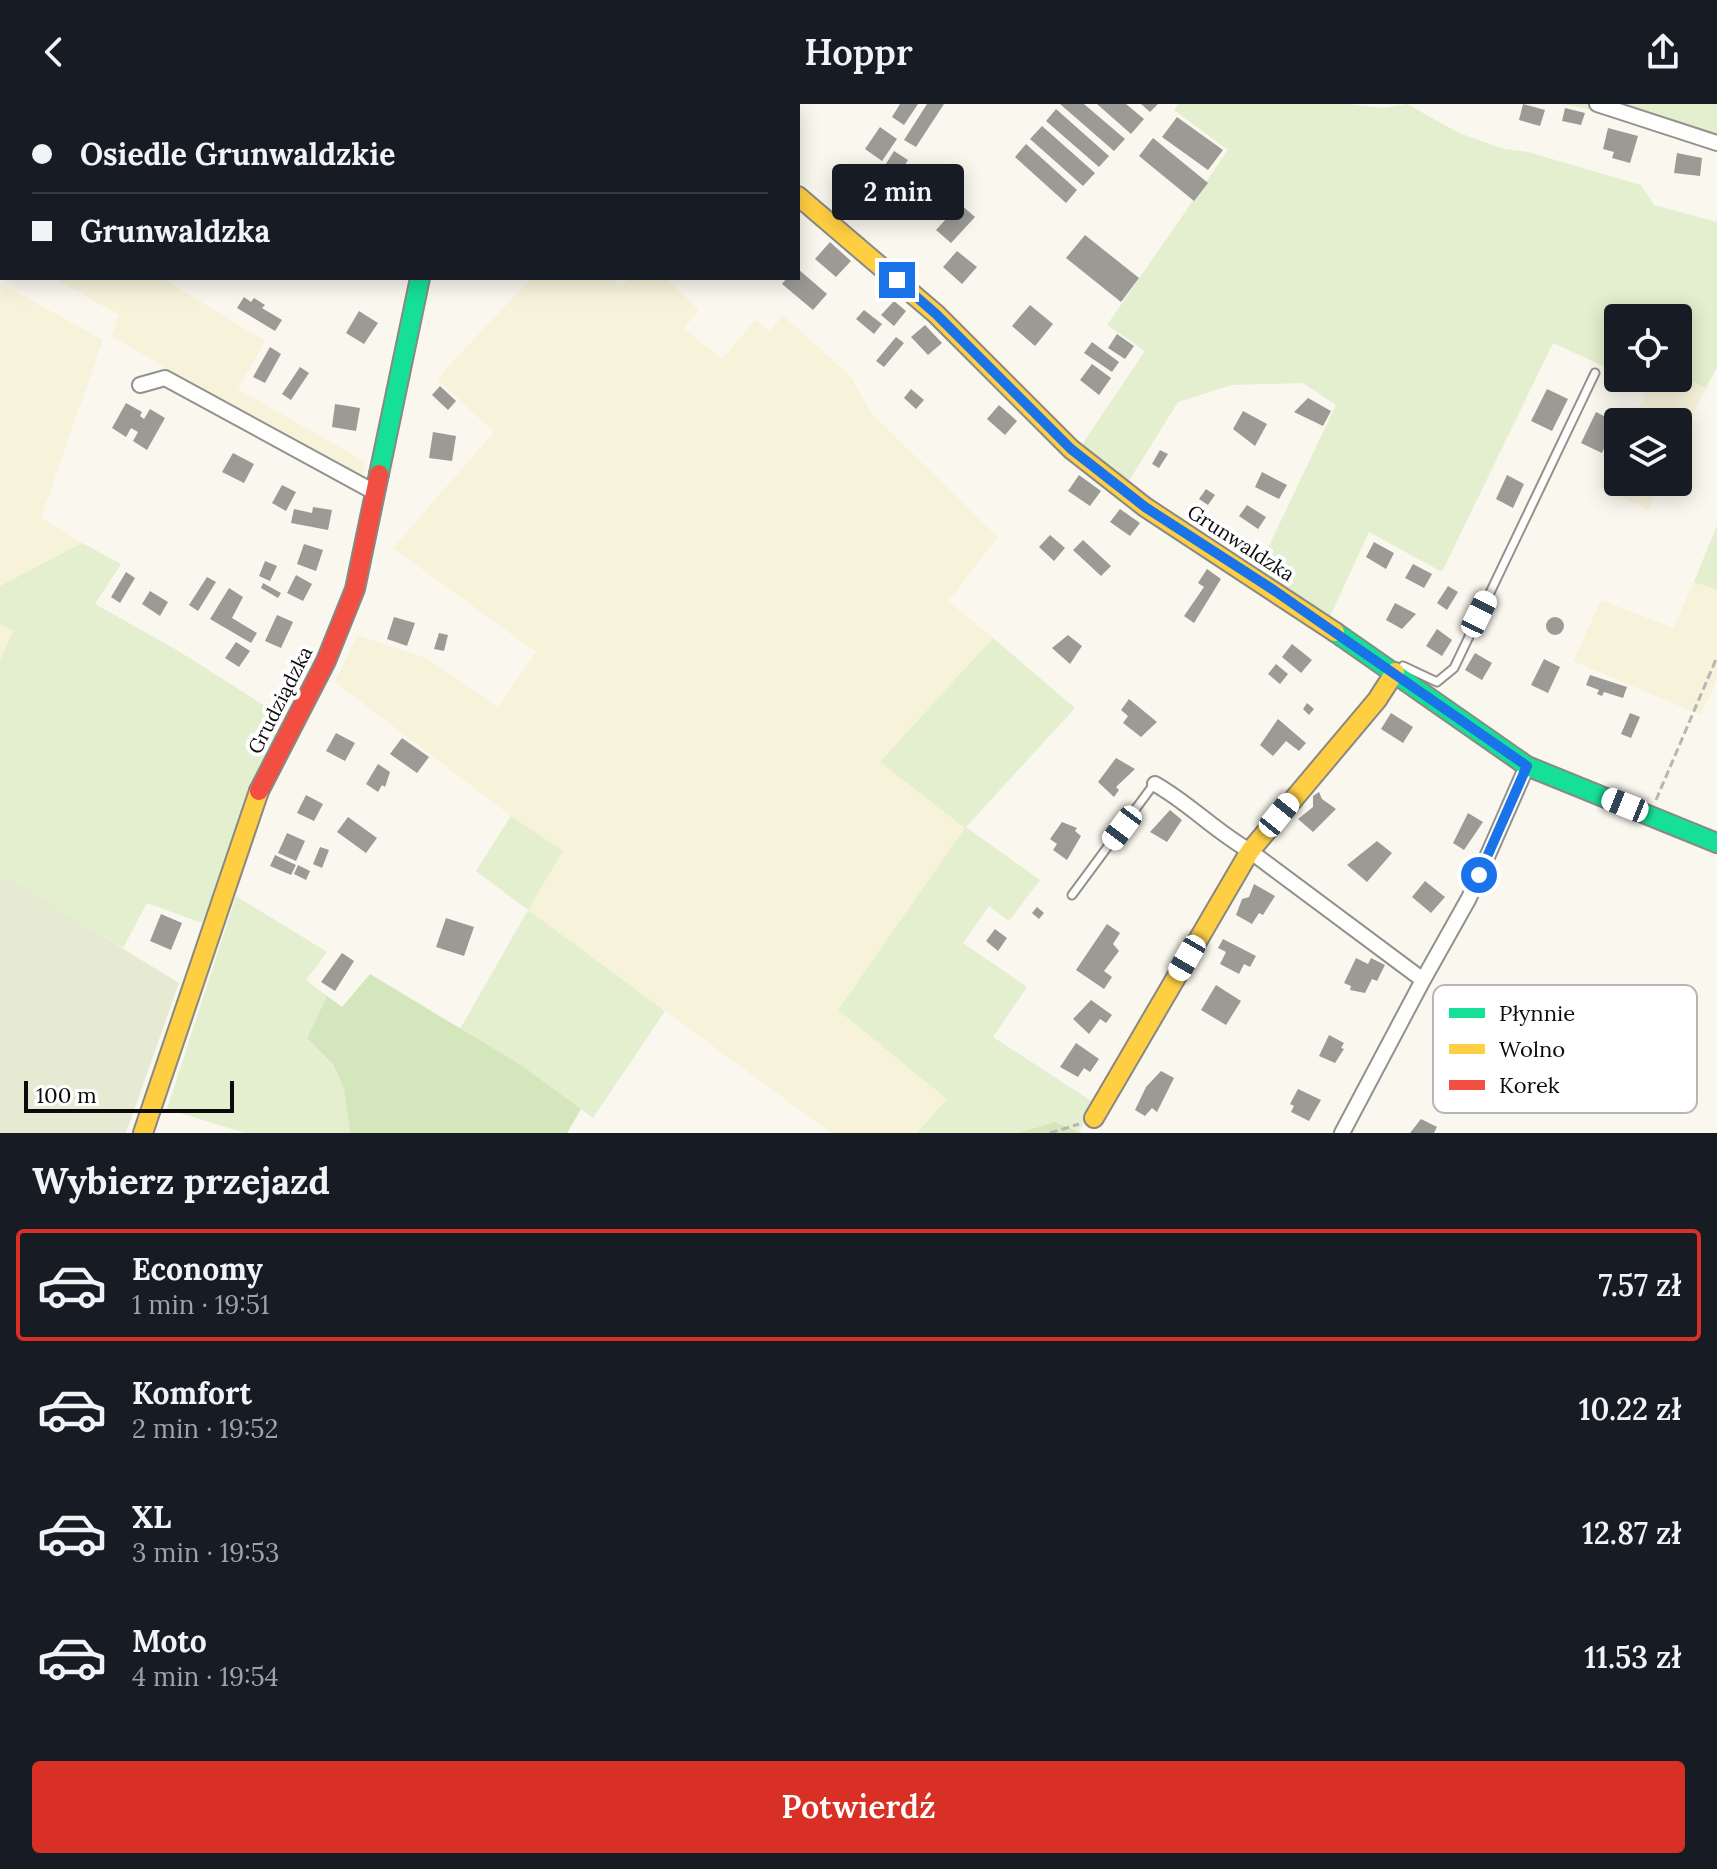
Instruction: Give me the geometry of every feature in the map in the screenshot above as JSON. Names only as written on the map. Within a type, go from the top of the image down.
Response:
[{"type":"street","points":[[1597,104],[1717,143]]},
{"type":"street","name":"Grunwaldzka","points":[[800,198],[936,314],[1071,449],[1145,507],[1392,670],[1527,766],[1714,843]]},
{"type":"street","name":"Grudziądzka","points":[[143,1133],[246,823],[269,768],[326,661],[355,589],[420,280]]},
{"type":"street","points":[[140,385],[165,378],[376,493]]},
{"type":"street","points":[[1094,1118],[1250,851],[1377,700],[1392,670]]},
{"type":"street","points":[[1342,1133],[1469,898],[1527,766]]},
{"type":"street","points":[[1155,784],[1177,796],[1222,835],[1250,851],[1423,980]]},
{"type":"lane","points":[[1392,670],[1395,661],[1428,681],[1437,682],[1454,668],[1595,373]]},
{"type":"lane","points":[[1072,895],[1155,784]]},
{"type":"path","points":[[1650,815],[1717,657]]},
{"type":"path","points":[[1050,1133],[1094,1118]]},
{"type":"shaded area","points":[[58,280],[165,280],[265,341],[238,389],[366,462],[361,481],[111,336],[119,315]]},
{"type":"shaded area","points":[[529,280],[614,280],[621,286],[628,280],[668,280],[699,310],[684,328],[722,359],[755,320],[770,331],[783,315],[852,378],[871,413],[998,537],[948,601],[993,638],[881,762],[966,827],[838,1010],[948,1099],[917,1133],[831,1133],[528,910],[563,851],[511,816],[335,682],[357,635],[426,658],[498,707],[536,652],[393,548],[494,432],[437,379]]},
{"type":"shaded area","points":[[0,283],[103,340],[41,518],[82,543],[0,586]]},
{"type":"shaded area","points":[[1692,382],[1706,388],[1692,418],[1692,408],[1638,408],[1647,392],[1692,392]]},
{"type":"shaded area","points":[[1619,496],[1654,496],[1648,510]]},
{"type":"shaded area","points":[[1694,582],[1717,590],[1717,678],[1701,715],[1573,661],[1601,600],[1673,628]]},
{"type":"shaded area","points":[[0,624],[14,631],[0,660]]},
{"type":"green space","points":[[1178,104],[1350,104],[1382,108],[1407,104],[1459,133],[1504,149],[1528,152],[1641,185],[1654,205],[1717,222],[1717,367],[1706,388],[1692,382],[1692,304],[1604,304],[1604,367],[1553,343],[1442,572],[1369,532],[1328,621],[1257,571],[1336,405],[1303,383],[1232,385],[1178,402],[1127,484],[1081,446],[1145,351],[1107,325],[1228,150],[1174,110]]},
{"type":"green space","points":[[1563,104],[1717,104],[1717,148],[1606,113]]},
{"type":"green space","points":[[1717,525],[1717,590],[1694,582]]},
{"type":"green space","points":[[82,543],[121,564],[95,604],[180,652],[284,718],[202,923],[147,903],[123,948],[3,877],[0,882],[0,660],[13,631],[0,624],[0,586]]},
{"type":"green space","points":[[993,638],[1075,708],[966,827],[1040,880],[1009,921],[989,906],[963,943],[1027,987],[993,1037],[1096,1104],[1079,1131],[1055,1122],[1018,1133],[917,1133],[947,1099],[838,1010],[965,828],[880,762]]},
{"type":"green space","points":[[511,816],[563,851],[528,910],[476,871]]},
{"type":"green space","points":[[4,876],[179,983],[126,1133],[0,1133],[0,882]]},
{"type":"green space","points":[[236,896],[327,952],[306,980],[327,996],[307,1038],[333,1066],[344,1088],[350,1133],[245,1133],[167,1109]]},
{"type":"green space","points":[[528,910],[665,1011],[593,1118],[524,1067],[460,1029]]},
{"type":"green space","points":[[370,974],[524,1067],[581,1109],[567,1133],[350,1133],[344,1088],[333,1065],[307,1038],[327,996],[342,1007]]},
{"type":"green space","points":[[1055,1122],[1082,1133],[1018,1133]]},
{"type":"building","points":[[900,104],[918,104],[904,125],[892,117]]},
{"type":"building","points":[[927,104],[944,104],[916,147],[904,140]]},
{"type":"building","points":[[1060,104],[1084,104],[1125,139],[1114,151]]},
{"type":"building","points":[[1097,104],[1126,104],[1144,119],[1131,134]]},
{"type":"building","points":[[1141,104],[1158,104],[1150,112]]},
{"type":"building","points":[[1523,104],[1545,110],[1540,126],[1519,120]]},
{"type":"building","points":[[1565,108],[1585,113],[1581,125],[1562,121]]},
{"type":"building","points":[[1056,109],[1109,156],[1099,167],[1046,121]]},
{"type":"building","points":[[1177,117],[1223,150],[1208,170],[1162,137]]},
{"type":"building","points":[[1042,126],[1095,173],[1083,186],[1030,139]]},
{"type":"building","points":[[880,127],[897,139],[882,161],[865,149]]},
{"type":"building","points":[[1608,128],[1638,136],[1630,163],[1612,158],[1614,152],[1603,149]]},
{"type":"building","points":[[1153,138],[1208,183],[1194,201],[1139,156]]},
{"type":"building","points":[[1026,144],[1077,190],[1066,203],[1015,157]]},
{"type":"building","points":[[894,151],[908,160],[873,216],[859,207]]},
{"type":"building","points":[[1677,153],[1702,158],[1700,176],[1674,173]]},
{"type":"building","points":[[960,204],[975,217],[951,243],[936,230]]},
{"type":"building","points":[[1085,235],[1139,278],[1121,302],[1066,258]]},
{"type":"building","points":[[830,242],[851,261],[836,277],[815,259]]},
{"type":"building","points":[[957,251],[977,267],[962,284],[943,267]]},
{"type":"building","points":[[800,271],[827,294],[813,310],[782,284],[785,280],[800,280]]},
{"type":"building","points":[[244,297],[251,302],[254,298],[265,305],[262,308],[282,320],[275,331],[237,308]]},
{"type":"building","points":[[894,301],[906,311],[894,326],[881,315]]},
{"type":"building","points":[[1030,305],[1053,324],[1035,346],[1012,326]]},
{"type":"building","points":[[864,310],[882,324],[874,334],[856,319]]},
{"type":"building","points":[[359,311],[378,323],[364,344],[346,333]]},
{"type":"building","points":[[925,325],[942,343],[928,355],[911,337]]},
{"type":"building","points":[[1117,334],[1134,346],[1125,359],[1108,348]]},
{"type":"building","points":[[896,337],[904,343],[884,367],[876,361]]},
{"type":"building","points":[[1092,342],[1119,362],[1112,372],[1084,353]]},
{"type":"building","points":[[270,347],[281,354],[265,383],[253,377]]},
{"type":"building","points":[[1092,364],[1111,378],[1099,395],[1080,380]]},
{"type":"building","points":[[300,367],[309,373],[291,400],[282,394]]},
{"type":"building","points":[[440,386],[456,401],[448,410],[432,395]]},
{"type":"building","points":[[911,389],[924,400],[916,409],[904,398]]},
{"type":"building","points":[[1547,389],[1568,399],[1552,431],[1531,421]]},
{"type":"building","points":[[1308,398],[1331,411],[1323,426],[1294,412]]},
{"type":"building","points":[[126,403],[142,412],[140,416],[144,419],[150,409],[165,418],[147,450],[133,441],[138,432],[131,428],[126,437],[112,428]]},
{"type":"building","points":[[335,404],[360,408],[356,431],[332,427]]},
{"type":"building","points":[[999,405],[1017,421],[1005,435],[987,419]]},
{"type":"building","points":[[1243,411],[1267,424],[1255,446],[1233,429]]},
{"type":"building","points":[[1596,412],[1604,416],[1602,453],[1581,443]]},
{"type":"building","points":[[433,432],[456,436],[452,461],[429,458]]},
{"type":"building","points":[[1160,450],[1168,454],[1159,468],[1152,464]]},
{"type":"building","points":[[233,453],[254,464],[244,483],[222,472]]},
{"type":"building","points":[[1262,472],[1287,485],[1279,499],[1255,487]]},
{"type":"building","points":[[1079,475],[1101,491],[1090,506],[1068,491]]},
{"type":"building","points":[[1507,475],[1524,484],[1513,508],[1496,499]]},
{"type":"building","points":[[282,485],[296,492],[286,511],[272,503]]},
{"type":"building","points":[[1206,489],[1215,495],[1208,505],[1199,499]]},
{"type":"building","points":[[1247,505],[1266,517],[1258,529],[1239,516]]},
{"type":"building","points":[[313,507],[332,510],[328,530],[291,523],[294,509],[312,513]]},
{"type":"building","points":[[1120,509],[1140,523],[1130,536],[1110,522]]},
{"type":"building","points":[[1050,535],[1065,548],[1054,561],[1039,547]]},
{"type":"building","points":[[1083,540],[1111,566],[1101,576],[1073,550]]},
{"type":"building","points":[[1374,542],[1394,553],[1386,569],[1366,557]]},
{"type":"building","points":[[304,544],[323,550],[316,571],[297,564]]},
{"type":"building","points":[[265,561],[277,566],[270,581],[259,576]]},
{"type":"building","points":[[1413,564],[1432,574],[1424,588],[1405,578]]},
{"type":"building","points":[[1207,569],[1221,579],[1194,623],[1184,616],[1204,587],[1198,583]]},
{"type":"building","points":[[126,572],[135,578],[120,603],[111,597]]},
{"type":"building","points":[[296,575],[312,584],[303,601],[287,593]]},
{"type":"building","points":[[207,577],[216,582],[198,611],[189,605]]},
{"type":"building","points":[[263,583],[281,593],[278,598],[261,588]]},
{"type":"building","points":[[1448,586],[1458,592],[1447,610],[1437,603]]},
{"type":"building","points":[[229,588],[243,597],[232,618],[257,633],[251,643],[210,619]]},
{"type":"building","points":[[150,591],[168,602],[160,616],[142,604]]},
{"type":"building","points":[[1395,603],[1416,614],[1402,629],[1386,620]]},
{"type":"building","points":[[277,615],[293,622],[281,648],[265,641]]},
{"type":"building","points":[[394,617],[415,623],[407,646],[387,639]]},
{"type":"building","points":[[1555,617],[1564,626],[1555,635],[1546,626]]},
{"type":"building","points":[[1437,629],[1452,640],[1442,656],[1426,646]]},
{"type":"building","points":[[439,633],[448,635],[444,651],[434,649]]},
{"type":"building","points":[[1068,635],[1082,646],[1070,664],[1052,648]]},
{"type":"building","points":[[236,642],[250,651],[239,667],[225,658]]},
{"type":"building","points":[[1292,644],[1312,660],[1301,673],[1282,657]]},
{"type":"building","points":[[1475,653],[1492,663],[1482,680],[1465,670]]},
{"type":"building","points":[[1544,659],[1560,667],[1548,693],[1531,685]]},
{"type":"building","points":[[1276,664],[1288,674],[1280,684],[1268,674]]},
{"type":"building","points":[[1590,675],[1627,687],[1623,698],[1604,692],[1602,696],[1597,694],[1599,690],[1586,685]]},
{"type":"building","points":[[1129,699],[1157,722],[1141,737],[1123,723],[1128,716],[1121,710]]},
{"type":"building","points":[[1307,703],[1314,709],[1309,715],[1303,709]]},
{"type":"building","points":[[1391,713],[1413,727],[1403,743],[1381,729]]},
{"type":"building","points":[[1630,713],[1640,717],[1631,738],[1621,734]]},
{"type":"building","points":[[1278,719],[1306,743],[1299,751],[1286,741],[1273,756],[1260,745]]},
{"type":"building","points":[[336,733],[355,743],[345,761],[326,751]]},
{"type":"building","points":[[402,738],[429,757],[417,773],[390,754]]},
{"type":"building","points":[[1116,758],[1135,769],[1116,787],[1119,790],[1114,797],[1098,782]]},
{"type":"building","points":[[378,764],[390,772],[385,787],[382,785],[378,792],[366,784]]},
{"type":"building","points":[[1319,792],[1322,799],[1336,809],[1313,832],[1298,819],[1313,807],[1313,796]]},
{"type":"building","points":[[306,795],[323,804],[314,821],[297,813]]},
{"type":"building","points":[[1170,810],[1182,820],[1167,842],[1150,832]]},
{"type":"building","points":[[1468,813],[1483,822],[1464,850],[1453,843]]},
{"type":"building","points":[[348,817],[377,838],[366,853],[337,832]]},
{"type":"building","points":[[1062,822],[1077,828],[1075,831],[1081,836],[1067,860],[1053,850],[1057,844],[1050,839]]},
{"type":"building","points":[[287,833],[305,841],[296,861],[278,853]]},
{"type":"building","points":[[1377,841],[1392,853],[1367,882],[1347,865]]},
{"type":"building","points":[[320,847],[329,850],[322,868],[313,864]]},
{"type":"building","points":[[275,855],[296,865],[291,875],[270,866]]},
{"type":"building","points":[[298,865],[310,871],[306,880],[294,874]]},
{"type":"building","points":[[1425,881],[1445,897],[1431,913],[1412,897]]},
{"type":"building","points":[[1254,884],[1275,896],[1263,915],[1259,913],[1252,924],[1236,915],[1242,899],[1249,897]]},
{"type":"building","points":[[1037,907],[1044,913],[1039,919],[1032,913]]},
{"type":"building","points":[[161,914],[182,923],[171,950],[150,941]]},
{"type":"building","points":[[446,918],[474,927],[464,956],[436,947]]},
{"type":"building","points":[[1107,924],[1120,933],[1113,944],[1119,951],[1104,971],[1112,977],[1104,989],[1076,970]]},
{"type":"building","points":[[995,929],[1007,938],[998,951],[986,941]]},
{"type":"building","points":[[1223,939],[1256,956],[1250,967],[1244,964],[1239,974],[1220,964],[1226,952],[1218,948]]},
{"type":"building","points":[[342,953],[354,961],[335,991],[321,982]]},
{"type":"building","points":[[1356,958],[1368,964],[1371,958],[1385,965],[1377,981],[1372,979],[1365,993],[1350,990],[1351,986],[1344,983]]},
{"type":"building","points":[[1216,985],[1241,1001],[1226,1025],[1201,1010]]},
{"type":"building","points":[[1091,1000],[1112,1015],[1106,1023],[1100,1019],[1089,1034],[1073,1019]]},
{"type":"building","points":[[1329,1035],[1344,1043],[1341,1048],[1344,1049],[1335,1063],[1319,1056]]},
{"type":"building","points":[[1076,1043],[1099,1059],[1090,1072],[1084,1068],[1078,1077],[1060,1067]]},
{"type":"building","points":[[1161,1071],[1174,1078],[1157,1112],[1152,1108],[1145,1116],[1135,1110],[1146,1087]]},
{"type":"building","points":[[1298,1089],[1321,1100],[1309,1121],[1291,1112],[1294,1106],[1290,1104]]},
{"type":"building","points":[[1421,1119],[1437,1127],[1434,1133],[1410,1133]]},
{"type":"traffic: fast","points":[[379,474],[420,280]]},
{"type":"traffic: fast","points":[[1335,632],[1527,766],[1717,843]]},
{"type":"traffic: slow","points":[[800,198],[936,314],[1071,449],[1145,507],[1335,632]]},
{"type":"traffic: slow","points":[[1094,1118],[1250,851],[1377,700],[1395,672]]},
{"type":"traffic: slow","points":[[143,1133],[259,791]]},
{"type":"traffic: jam","points":[[259,791],[326,661],[355,589],[379,474]]},
{"type":"route","points":[[897,280],[936,314],[1071,449],[1145,507],[1395,672],[1527,766],[1479,875]]}]
